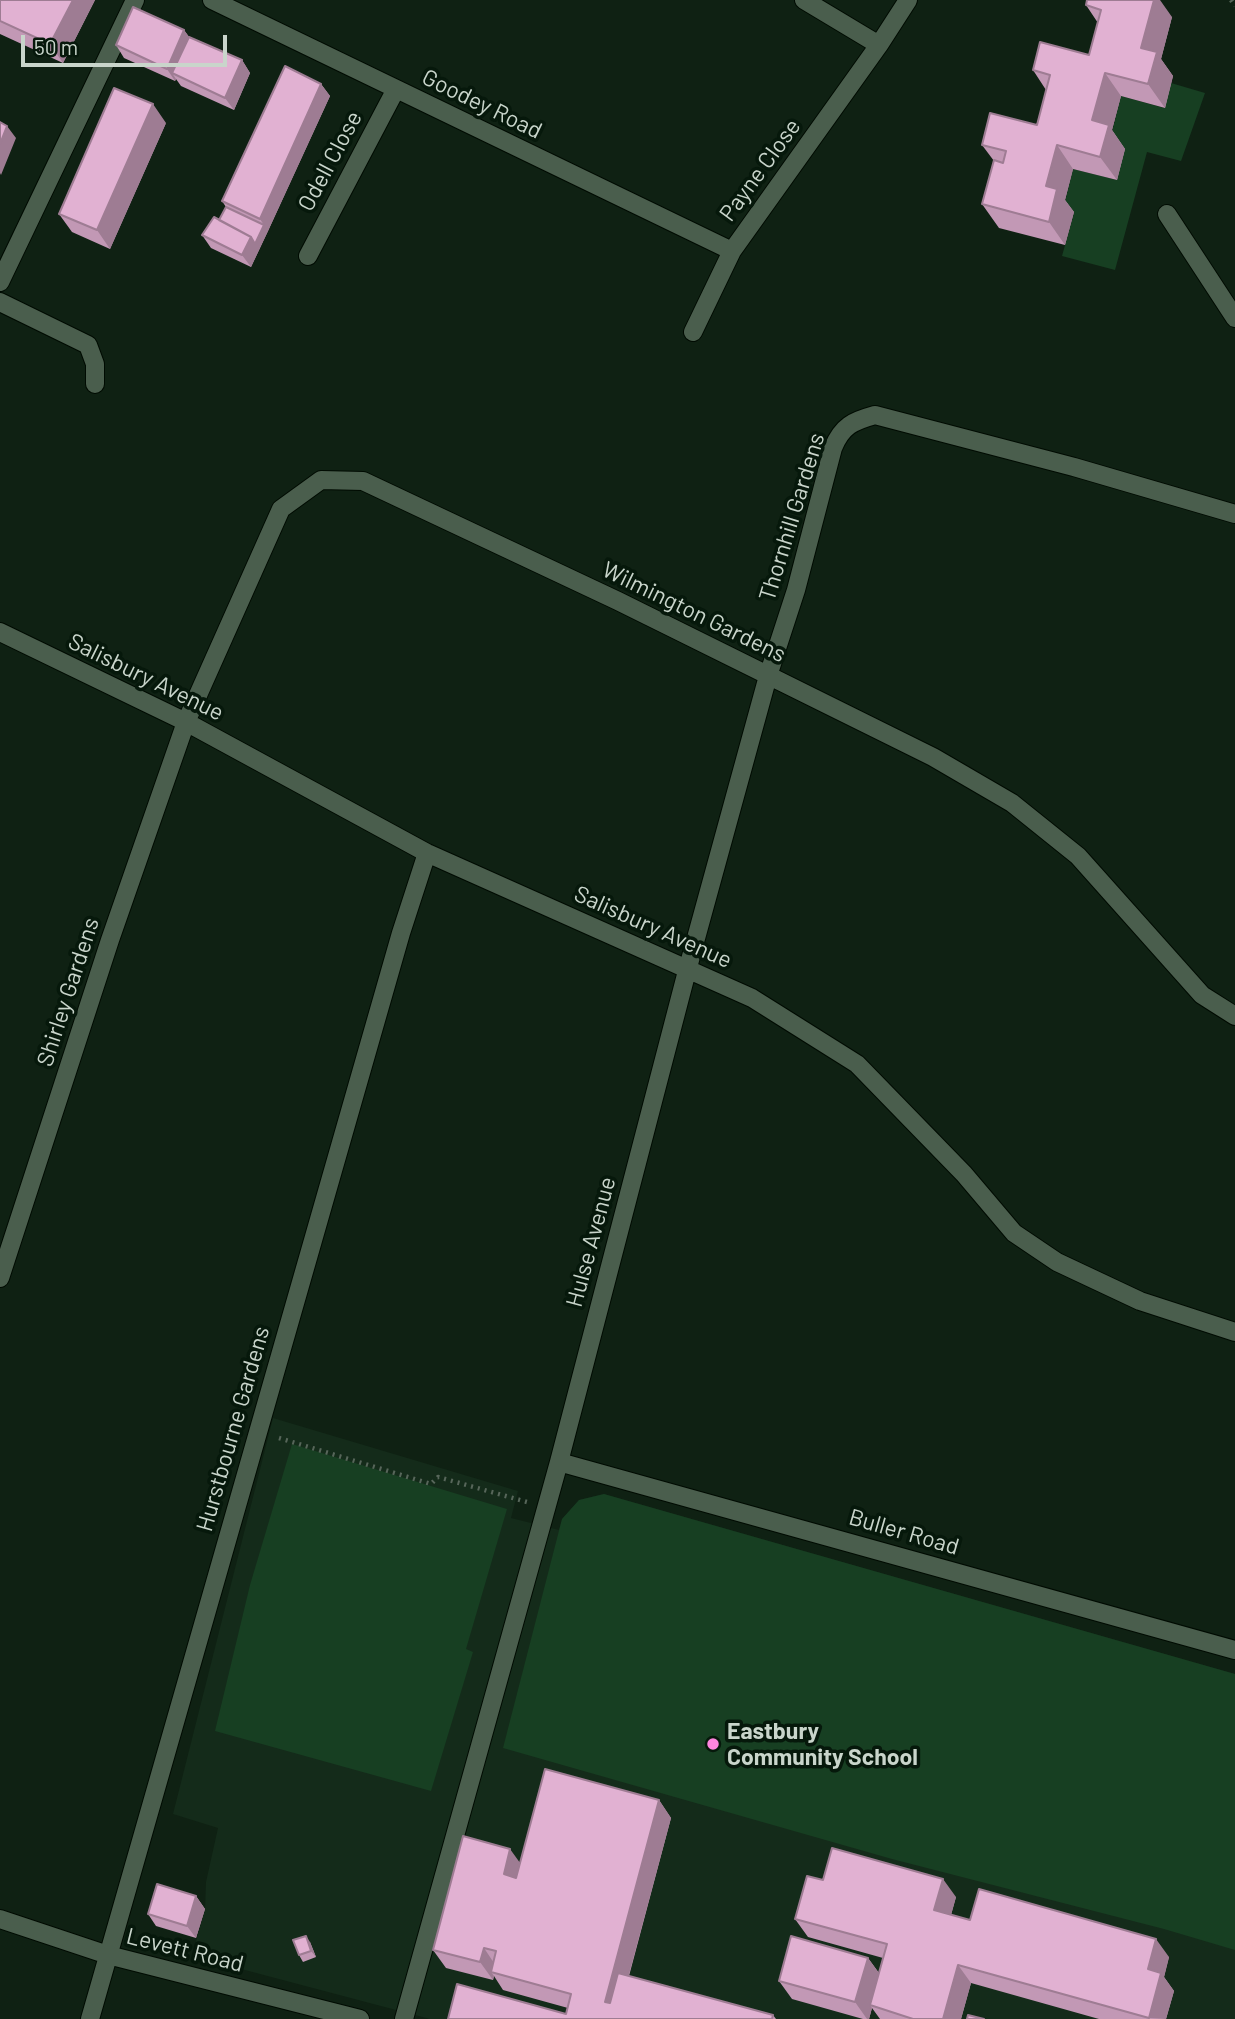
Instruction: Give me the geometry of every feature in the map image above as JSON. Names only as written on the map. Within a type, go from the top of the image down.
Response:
[{"type":"street","points":[[0,282],[135,0]]},
{"type":"street","name":"Goodey Road","points":[[212,0],[732,251]]},
{"type":"street","points":[[804,0],[879,45]]},
{"type":"street","name":"Payne Close","points":[[693,332],[732,251],[908,0]]},
{"type":"street","name":"Odell Close","points":[[308,256],[396,89]]},
{"type":"street","points":[[1167,214],[1235,318]]},
{"type":"street","points":[[0,302],[88,345],[95,364],[95,384]]},
{"type":"street","name":"Thornhill Gardens","points":[[687,971],[768,676],[796,590],[833,448],[840,432],[858,420],[876,415],[1073,467],[1235,514]]},
{"type":"street","name":"Wilmington Gardens","points":[[186,722],[281,509],[321,480],[362,481],[618,601],[933,757],[1012,803],[1078,856],[1202,995],[1235,1016]]},
{"type":"street","name":"Salisbury Avenue","points":[[0,632],[186,722],[428,853],[752,999],[857,1064],[964,1174],[1014,1233],[1057,1262],[1140,1301],[1235,1332]]},
{"type":"street","name":"Shirley Gardens","points":[[0,1278],[110,940],[186,722]]},
{"type":"street","name":"Hurstbourne Gardens","points":[[90,2019],[401,933],[428,853]]},
{"type":"street","name":"Hulse Avenue","points":[[404,2019],[547,1508],[687,971]]},
{"type":"street","name":"Buller Road","points":[[559,1462],[1235,1650]]},
{"type":"street","name":"Levett Road","points":[[0,1919],[108,1955],[360,2019]]},
{"type":"path","points":[[1231,0],[1235,6]]},
{"type":"path","points":[[258,1432],[430,1484],[438,1477],[547,1508]]},
{"type":"shaded area","points":[[1171,83],[1205,93],[1181,161],[1147,152],[1115,270],[1062,256],[1074,213],[1063,210],[1073,169],[1117,180],[1109,144],[1121,96],[1164,108]]},
{"type":"shaded area","name":"Eastbury Community School","points":[[273,1418],[518,1491],[511,1518],[559,1530],[562,1519],[579,1500],[604,1494],[1235,1674],[1235,2019],[430,2019],[192,1956],[205,1909],[206,1882],[218,1828],[173,1814]]},
{"type":"shaded area","points":[[292,1444],[507,1509],[466,1649],[473,1652],[431,1791],[215,1731],[250,1585]]},
{"type":"shaded area","points":[[604,1494],[1235,1674],[1235,1950],[892,1859],[503,1748],[562,1519],[579,1500]]},
{"type":"building","points":[[0,0],[73,0],[50,44],[0,21]]},
{"type":"building","points":[[1087,0],[1154,0],[1141,48],[1157,52],[1148,84],[1105,73],[1092,120],[1109,125],[1100,157],[1057,145],[1046,186],[1057,189],[1049,222],[982,204],[994,160],[1003,163],[1006,151],[982,145],[990,113],[1037,125],[1050,75],[1033,70],[1040,42],[1089,55],[1101,10],[1086,5]]},
{"type":"building","points":[[133,7],[184,30],[167,69],[116,45]]},
{"type":"building","points":[[189,37],[242,60],[225,98],[172,73]]},
{"type":"building","points":[[285,66],[321,84],[260,219],[222,201]]},
{"type":"building","points":[[114,88],[153,104],[97,230],[59,214]]},
{"type":"building","points":[[0,122],[7,126],[0,144]]},
{"type":"building","points":[[226,207],[264,225],[255,244],[251,237],[219,220]]},
{"type":"building","points":[[214,217],[251,237],[242,255],[202,235]]},
{"type":"building","points":[[545,1769],[659,1800],[605,2002],[610,2003],[618,1973],[773,2015],[772,2019],[448,2019],[457,1984],[566,2014],[571,1994],[491,1972],[496,1951],[484,1948],[480,1962],[433,1950],[463,1836],[510,1849],[504,1874],[516,1878]]},
{"type":"building","points":[[832,1848],[943,1879],[934,1910],[970,1920],[979,1889],[1156,1939],[1148,1969],[1161,1973],[1149,2018],[958,1965],[943,2019],[913,2019],[870,2005],[887,1944],[795,1919],[807,1876],[823,1880]]},
{"type":"building","points":[[157,1884],[196,1896],[187,1926],[148,1914]]},
{"type":"building","points":[[306,1936],[311,1951],[299,1955],[293,1940]]},
{"type":"building","points":[[791,1936],[868,1958],[855,2002],[779,1981]]},
{"type":"building","points":[[968,2015],[984,2019],[967,2019]]},
{"type":"place","name":"Eastbury Community School","points":[[713,1744]]}]
